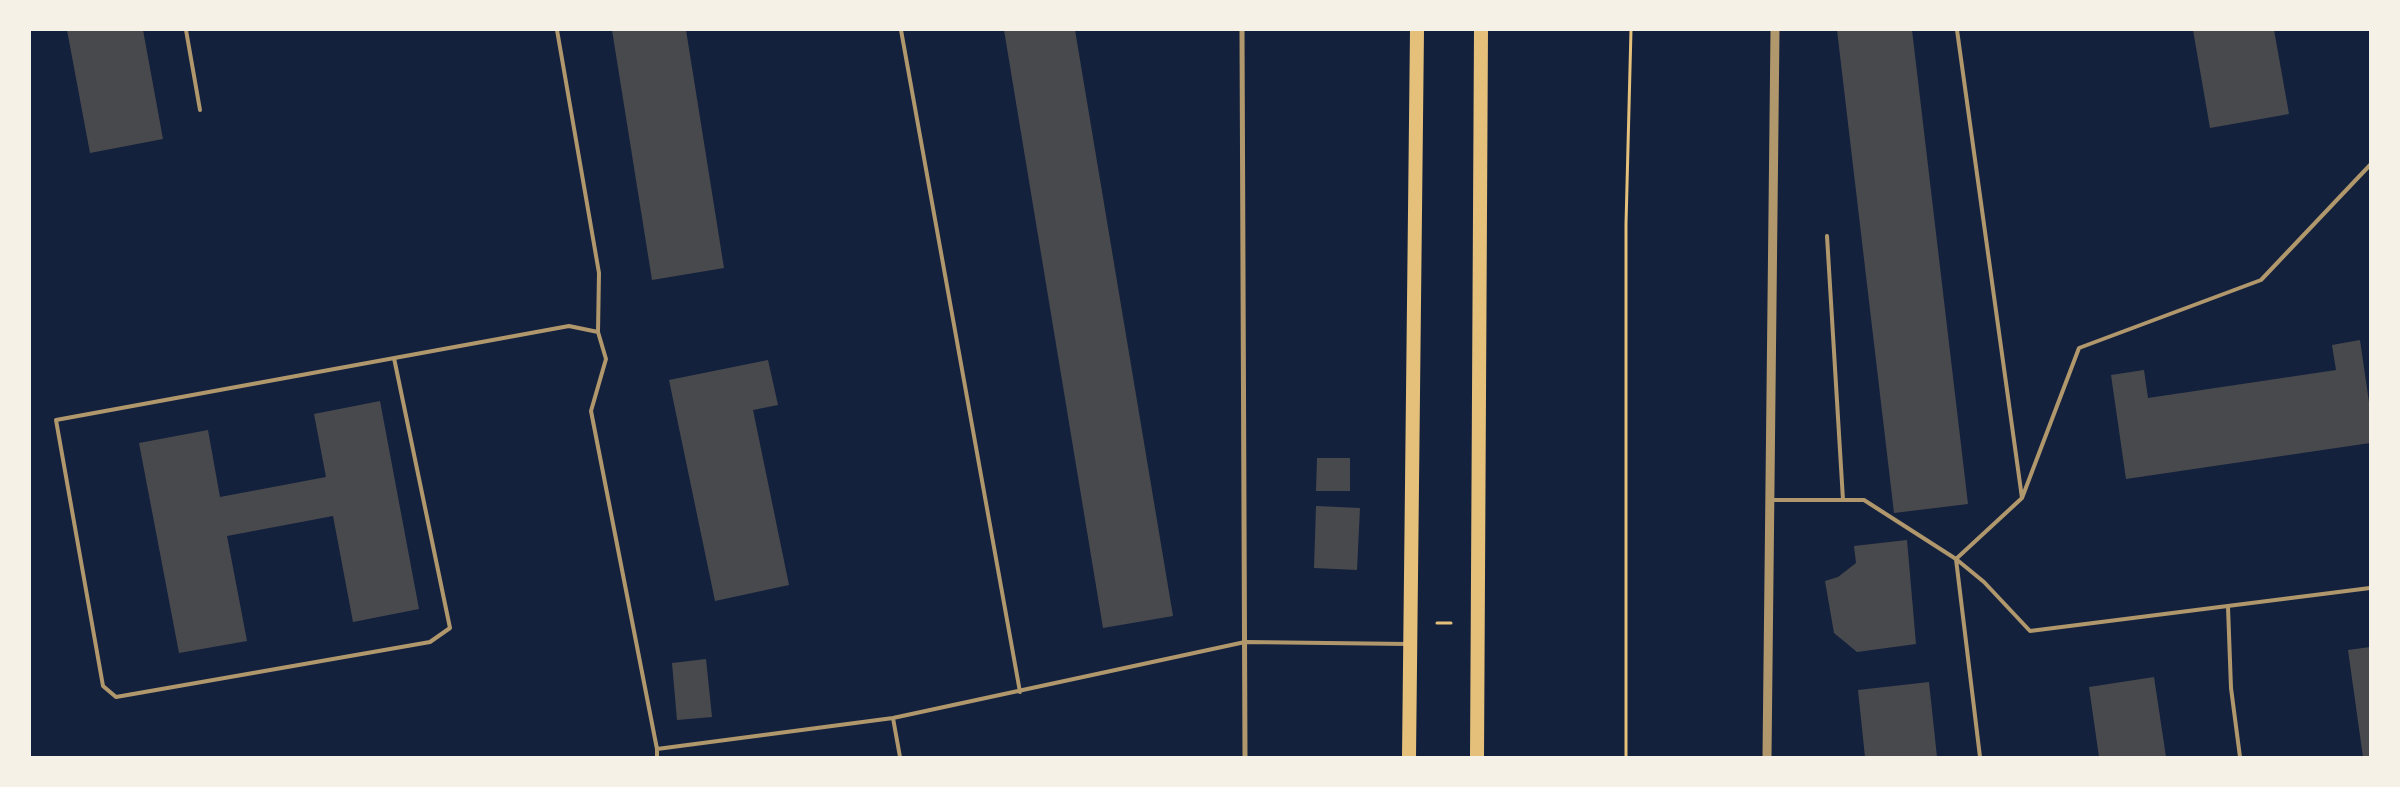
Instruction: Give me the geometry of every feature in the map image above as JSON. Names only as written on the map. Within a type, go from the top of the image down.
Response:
[{"type":"highway","points":[[1409,757],[1417,30]]},
{"type":"highway","points":[[1477,757],[1481,30]]},
{"type":"street","points":[[1242,30],[1245,757]]},
{"type":"street","points":[[1767,757],[1775,30]]},
{"type":"lane","points":[[186,30],[200,110]]},
{"type":"lane","points":[[557,30],[598,274],[598,332],[606,359],[591,411],[657,757]]},
{"type":"lane","points":[[901,30],[1020,692]]},
{"type":"lane","points":[[1957,30],[2022,498]]},
{"type":"lane","points":[[1956,559],[2022,498],[2079,348],[2261,280],[2370,165]]},
{"type":"lane","points":[[1827,236],[1844,500]]},
{"type":"lane","points":[[394,358],[450,628],[430,642],[116,697],[103,686],[56,420],[394,358],[569,326],[598,332]]},
{"type":"lane","points":[[1770,500],[1864,500],[1956,559],[1984,582],[2030,631],[2370,588]]},
{"type":"lane","points":[[1956,559],[1980,757]]},
{"type":"lane","points":[[2228,607],[2231,688],[2240,757]]},
{"type":"lane","points":[[657,749],[892,718],[1020,692],[1245,642],[1410,644]]},
{"type":"lane","points":[[892,718],[900,757]]},
{"type":"path","points":[[1626,757],[1626,224],[1631,30]]},
{"type":"path","points":[[1410,623],[1477,623]]},
{"type":"building","points":[[67,30],[143,30],[163,139],[90,153]]},
{"type":"building","points":[[612,30],[686,30],[724,268],[652,280]]},
{"type":"building","points":[[1004,30],[1075,30],[1173,616],[1103,628]]},
{"type":"building","points":[[1837,30],[1912,30],[1968,504],[1894,513]]},
{"type":"building","points":[[2193,30],[2274,30],[2289,114],[2210,128]]},
{"type":"building","points":[[2360,340],[2370,409],[2370,443],[2126,479],[2111,375],[2144,370],[2148,398],[2336,370],[2332,345]]},
{"type":"building","points":[[768,360],[778,405],[753,410],[789,585],[715,601],[669,380]]},
{"type":"building","points":[[380,401],[419,609],[353,622],[333,516],[227,536],[247,641],[179,653],[139,443],[208,430],[220,497],[326,477],[314,414]]},
{"type":"building","points":[[1317,458],[1350,458],[1350,491],[1316,491]]},
{"type":"building","points":[[1316,506],[1360,508],[1357,570],[1314,568]]},
{"type":"building","points":[[1907,540],[1916,644],[1857,652],[1834,633],[1825,581],[1838,577],[1856,563],[1854,546]]},
{"type":"building","points":[[2370,647],[2370,757],[2363,757],[2348,650]]},
{"type":"building","points":[[706,659],[712,717],[677,720],[672,663]]},
{"type":"building","points":[[2154,677],[2166,757],[2099,757],[2089,687]]},
{"type":"building","points":[[1929,682],[1937,757],[1865,757],[1858,690]]}]
